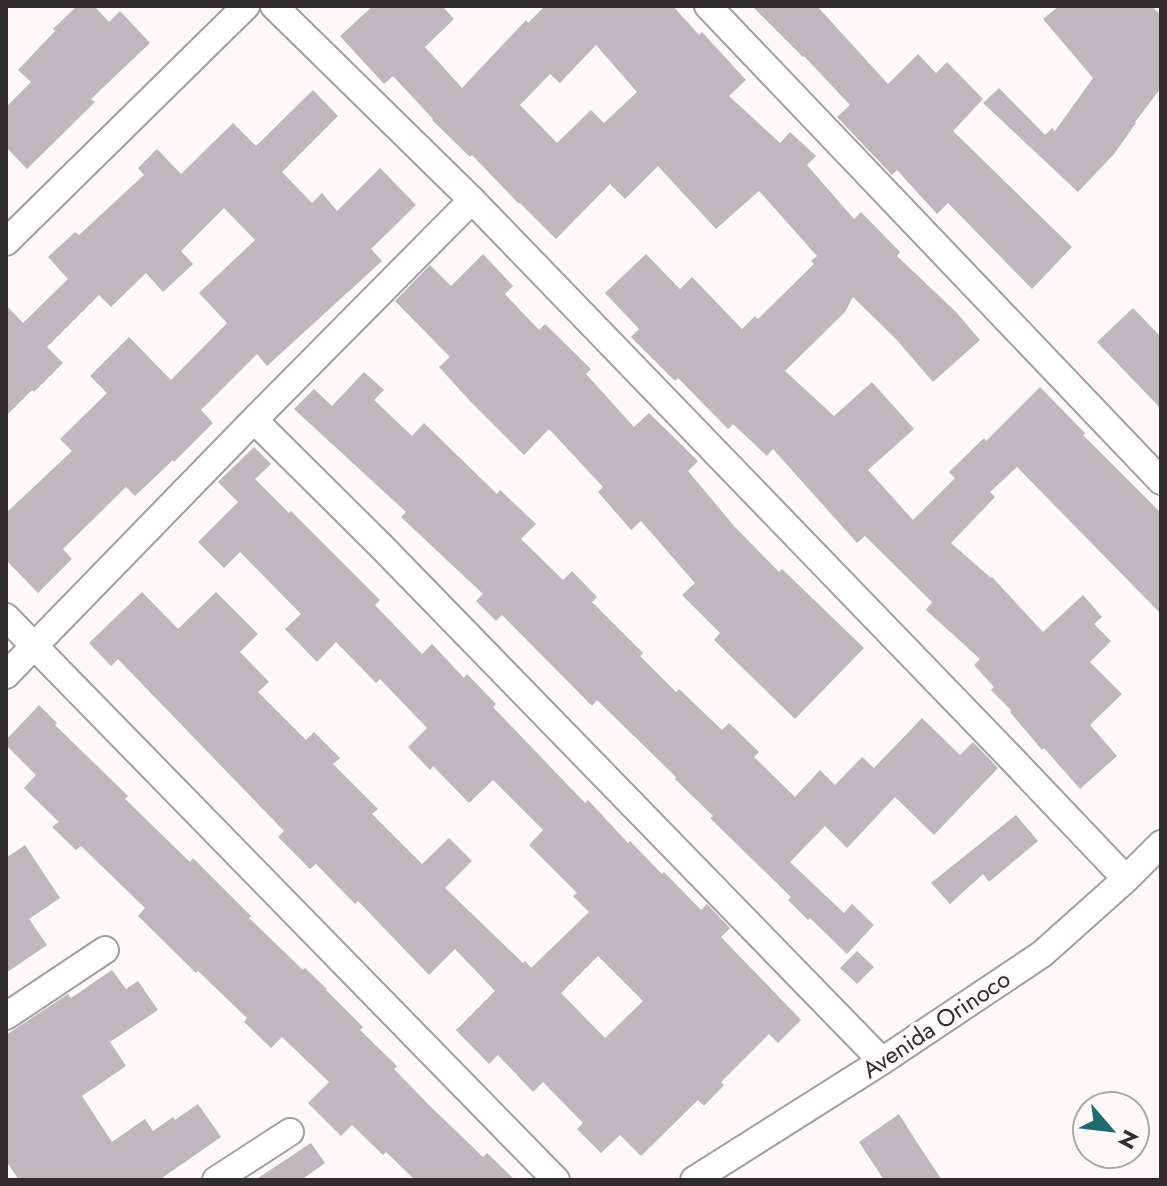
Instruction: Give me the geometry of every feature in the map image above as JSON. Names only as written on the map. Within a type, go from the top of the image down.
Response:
[{"type":"street","points":[[6,242],[246,6]]},
{"type":"street","points":[[274,6],[472,200],[1126,879]]},
{"type":"street","points":[[708,6],[1161,481]]},
{"type":"street","points":[[6,675],[472,200]]},
{"type":"street","points":[[254,420],[404,568],[882,1061]]},
{"type":"street","points":[[6,617],[556,1180]]},
{"type":"street","name":"Avenida Orinoco","points":[[694,1180],[882,1061],[1042,954],[1161,844]]},
{"type":"street","points":[[6,1016],[105,950]]},
{"type":"street","points":[[216,1180],[290,1132]]},
{"type":"building","points":[[77,6],[94,6],[109,22],[120,11],[150,43],[91,99],[95,102],[27,169],[6,147],[6,107],[31,82],[18,70]]},
{"type":"building","points":[[373,6],[442,6],[454,19],[425,47],[462,88],[526,20],[528,23],[545,6],[673,6],[699,35],[702,32],[746,80],[729,96],[780,143],[790,132],[816,156],[807,165],[854,219],[861,212],[900,252],[897,256],[956,312],[980,340],[933,382],[896,339],[853,297],[845,312],[785,371],[834,416],[872,382],[914,429],[868,470],[913,520],[955,478],[949,472],[984,438],[986,441],[1040,387],[1161,513],[1161,614],[1017,467],[990,492],[995,497],[951,543],[992,577],[1043,632],[1083,595],[1102,617],[1094,624],[1111,641],[1090,662],[1122,694],[1090,725],[1117,756],[1080,789],[991,690],[994,687],[974,665],[980,659],[926,610],[932,602],[865,536],[857,543],[773,449],[767,456],[733,424],[728,429],[678,378],[675,381],[631,337],[639,329],[605,293],[646,254],[680,289],[692,277],[742,329],[755,316],[758,319],[814,264],[811,261],[817,256],[759,191],[716,229],[658,166],[625,199],[610,184],[556,239],[472,155],[470,157],[432,120],[393,76],[384,84],[340,36]],"holes":[[[596,45],[637,92],[604,123],[591,110],[557,143],[520,105],[550,74],[560,83]]]},
{"type":"building","points":[[752,6],[817,6],[888,84],[918,54],[936,73],[947,62],[983,99],[953,131],[1072,247],[1032,289],[948,203],[937,214],[897,170],[892,175],[837,117],[850,105]]},
{"type":"building","points":[[1059,6],[1151,6],[1161,15],[1161,88],[1114,154],[1078,192],[983,103],[999,88],[1045,135],[1052,128],[1055,131],[1093,78],[1043,19]]},
{"type":"building","points":[[313,90],[338,116],[282,172],[312,203],[322,193],[337,211],[380,168],[416,205],[371,249],[382,261],[267,366],[257,354],[201,410],[213,423],[135,496],[126,487],[63,549],[72,559],[38,593],[6,560],[6,513],[72,451],[60,439],[107,393],[90,376],[129,337],[171,380],[227,323],[199,293],[255,240],[224,208],[181,251],[193,264],[163,292],[146,273],[111,307],[99,295],[47,347],[63,363],[6,416],[6,305],[23,323],[68,279],[48,257],[75,232],[79,235],[144,175],[138,168],[157,149],[181,174],[233,123],[256,146]]},
{"type":"building","points":[[483,254],[513,286],[505,294],[539,330],[545,324],[591,369],[586,374],[634,427],[649,413],[698,461],[688,471],[734,526],[779,572],[782,569],[864,648],[795,719],[714,640],[720,633],[682,595],[695,583],[641,521],[631,530],[598,492],[603,487],[549,429],[524,455],[439,367],[450,357],[395,301],[430,265],[451,286]]},
{"type":"building","points":[[1133,308],[1161,337],[1161,409],[1097,342]]},
{"type":"building","points":[[364,372],[384,390],[374,400],[412,436],[424,423],[497,494],[500,490],[536,524],[521,539],[563,580],[572,571],[597,597],[592,602],[643,653],[640,656],[676,692],[679,689],[722,730],[729,723],[759,752],[754,757],[795,797],[820,770],[835,785],[862,757],[874,768],[922,718],[960,755],[973,742],[998,768],[934,835],[895,797],[847,848],[825,826],[790,862],[844,913],[852,904],[874,925],[847,954],[788,900],[791,897],[597,700],[592,706],[502,615],[496,621],[476,601],[483,594],[401,517],[406,512],[294,409],[314,389],[332,406]]},
{"type":"building","points":[[254,447],[271,464],[255,479],[380,600],[375,605],[422,654],[432,644],[464,678],[467,674],[496,704],[493,707],[585,803],[588,800],[628,843],[630,841],[662,874],[664,872],[701,910],[707,904],[730,928],[721,937],[801,1020],[778,1043],[769,1034],[721,1082],[724,1085],[704,1106],[698,1100],[641,1156],[620,1135],[601,1153],[577,1129],[583,1123],[543,1082],[533,1092],[498,1055],[489,1064],[456,1030],[495,991],[455,949],[429,975],[358,901],[355,904],[316,864],[310,869],[278,837],[284,831],[118,659],[111,666],[89,643],[142,592],[178,629],[216,592],[258,634],[240,652],[269,682],[258,692],[306,740],[314,732],[340,758],[333,764],[378,809],[372,814],[422,864],[449,838],[472,861],[445,888],[523,963],[525,961],[531,968],[589,912],[573,896],[577,893],[529,845],[543,830],[493,780],[469,803],[433,766],[430,770],[408,747],[427,728],[380,679],[376,683],[336,642],[317,662],[285,629],[301,614],[240,552],[224,568],[198,542],[238,502],[218,482]],"holes":[[[598,956],[643,1001],[605,1038],[561,993]]]},
{"type":"building","points":[[39,705],[57,723],[55,725],[128,796],[125,799],[190,862],[193,858],[251,916],[249,918],[327,989],[363,1027],[360,1030],[397,1066],[394,1069],[430,1106],[483,1157],[487,1153],[515,1180],[415,1180],[352,1125],[341,1136],[308,1103],[329,1082],[282,1037],[271,1048],[244,1022],[247,1018],[138,916],[145,908],[81,846],[76,850],[52,827],[59,822],[24,788],[36,775],[6,745],[6,740]]},
{"type":"building","points":[[1016,815],[1038,841],[989,882],[983,874],[950,904],[931,883]]},
{"type":"building","points":[[25,845],[60,898],[29,919],[47,945],[6,973],[6,858]]},
{"type":"building","points":[[857,951],[874,967],[857,984],[840,968]]},
{"type":"building","points":[[112,970],[126,989],[138,981],[158,1010],[110,1042],[126,1066],[82,1096],[112,1142],[145,1119],[153,1131],[198,1104],[221,1137],[159,1180],[19,1180],[6,1161],[6,1035],[68,994],[71,998]]},
{"type":"building","points":[[899,1114],[942,1180],[884,1180],[859,1142]]},
{"type":"building","points":[[311,1143],[325,1163],[301,1180],[255,1180]]}]
